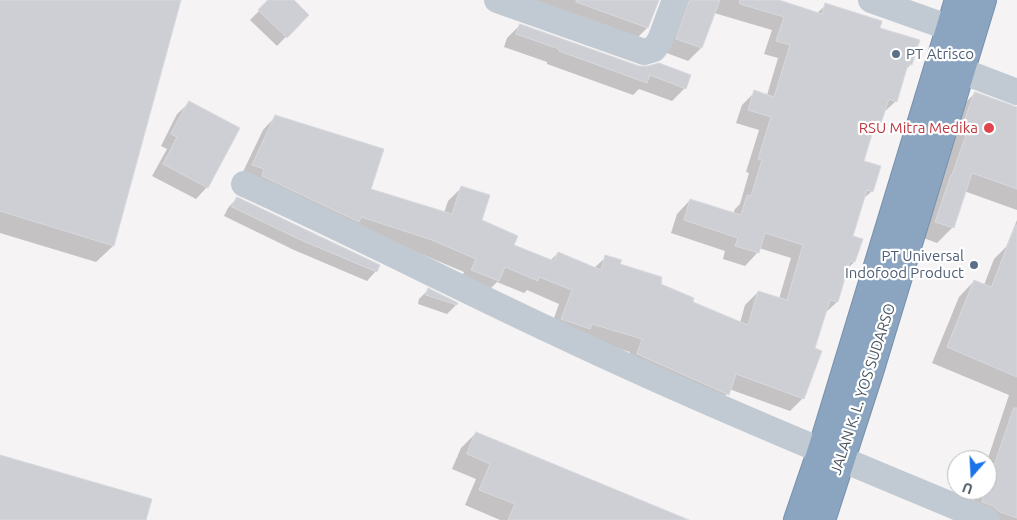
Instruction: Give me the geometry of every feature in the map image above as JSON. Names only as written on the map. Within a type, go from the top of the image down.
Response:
[{"type":"highway","name":"JALAN K. L. YOS SUDARSO","points":[[949,83],[950,28],[959,0]]},
{"type":"highway","name":"JALAN K. L. YOS SUDARSO","points":[[798,520],[869,372],[949,83],[982,0]]},
{"type":"highway","name":"JALAN K. L. YOS SUDARSO","points":[[821,520],[831,454]]},
{"type":"street","points":[[497,0],[644,52],[654,49],[660,40],[675,0]]},
{"type":"street","points":[[871,0],[950,28]]},
{"type":"street","points":[[949,83],[1017,92]]},
{"type":"street","points":[[244,184],[674,387],[987,520]]},
{"type":"building","points":[[0,0],[181,0],[114,246],[0,211]]},
{"type":"building","points":[[268,0],[294,0],[309,15],[287,38],[258,10]]},
{"type":"building","points":[[577,0],[659,0],[648,28],[576,2]]},
{"type":"building","points":[[690,0],[720,0],[702,48],[676,39]]},
{"type":"building","points":[[740,0],[779,0],[822,14],[825,3],[882,21],[880,28],[920,40],[912,65],[908,64],[897,102],[889,99],[881,123],[876,121],[864,161],[881,166],[873,192],[867,190],[853,236],[863,239],[855,262],[850,261],[838,302],[830,300],[815,348],[822,351],[804,399],[736,374],[729,395],[637,354],[642,339],[592,324],[590,329],[561,319],[572,290],[539,277],[538,281],[505,267],[499,281],[471,270],[476,259],[432,240],[361,217],[359,222],[262,176],[264,169],[252,165],[275,115],[384,149],[371,189],[452,214],[461,186],[490,195],[482,220],[518,236],[514,245],[554,261],[558,252],[601,270],[605,255],[622,260],[620,264],[662,277],[661,284],[694,298],[693,302],[748,325],[758,291],[787,300],[803,245],[765,233],[759,253],[735,246],[738,238],[684,220],[690,199],[741,215],[747,195],[751,196],[762,160],[758,159],[771,117],[748,110],[754,90],[774,97],[790,45],[776,41],[784,17],[740,4]]},
{"type":"building","points":[[520,24],[639,66],[659,63],[691,75],[686,89],[650,75],[647,83],[516,34]]},
{"type":"building","points":[[975,92],[1017,107],[1017,189],[972,173],[954,228],[935,222],[966,135],[960,133]]},
{"type":"building","points":[[189,101],[240,128],[208,188],[163,164],[177,137],[171,134]]},
{"type":"building","points":[[237,197],[380,265],[377,272],[303,241],[232,207]]},
{"type":"building","points":[[1016,225],[1017,377],[947,347],[974,280],[991,287]]},
{"type":"building","points":[[428,288],[458,303],[457,305],[426,295]]},
{"type":"building","points":[[1014,408],[1017,408],[1017,518],[1000,512],[993,506],[982,502],[983,500],[997,500],[997,458]]},
{"type":"building","points":[[476,432],[689,520],[508,520],[515,504],[479,490],[490,464],[467,454]]},
{"type":"building","points":[[0,455],[152,499],[146,520],[0,520]]},
{"type":"place","name":"PT Atrisco","points":[[896,54]]},
{"type":"place","name":"RSU Mitra Medika","points":[[989,128]]},
{"type":"place","name":"PT Universal Indofood Product","points":[[974,265]]}]
